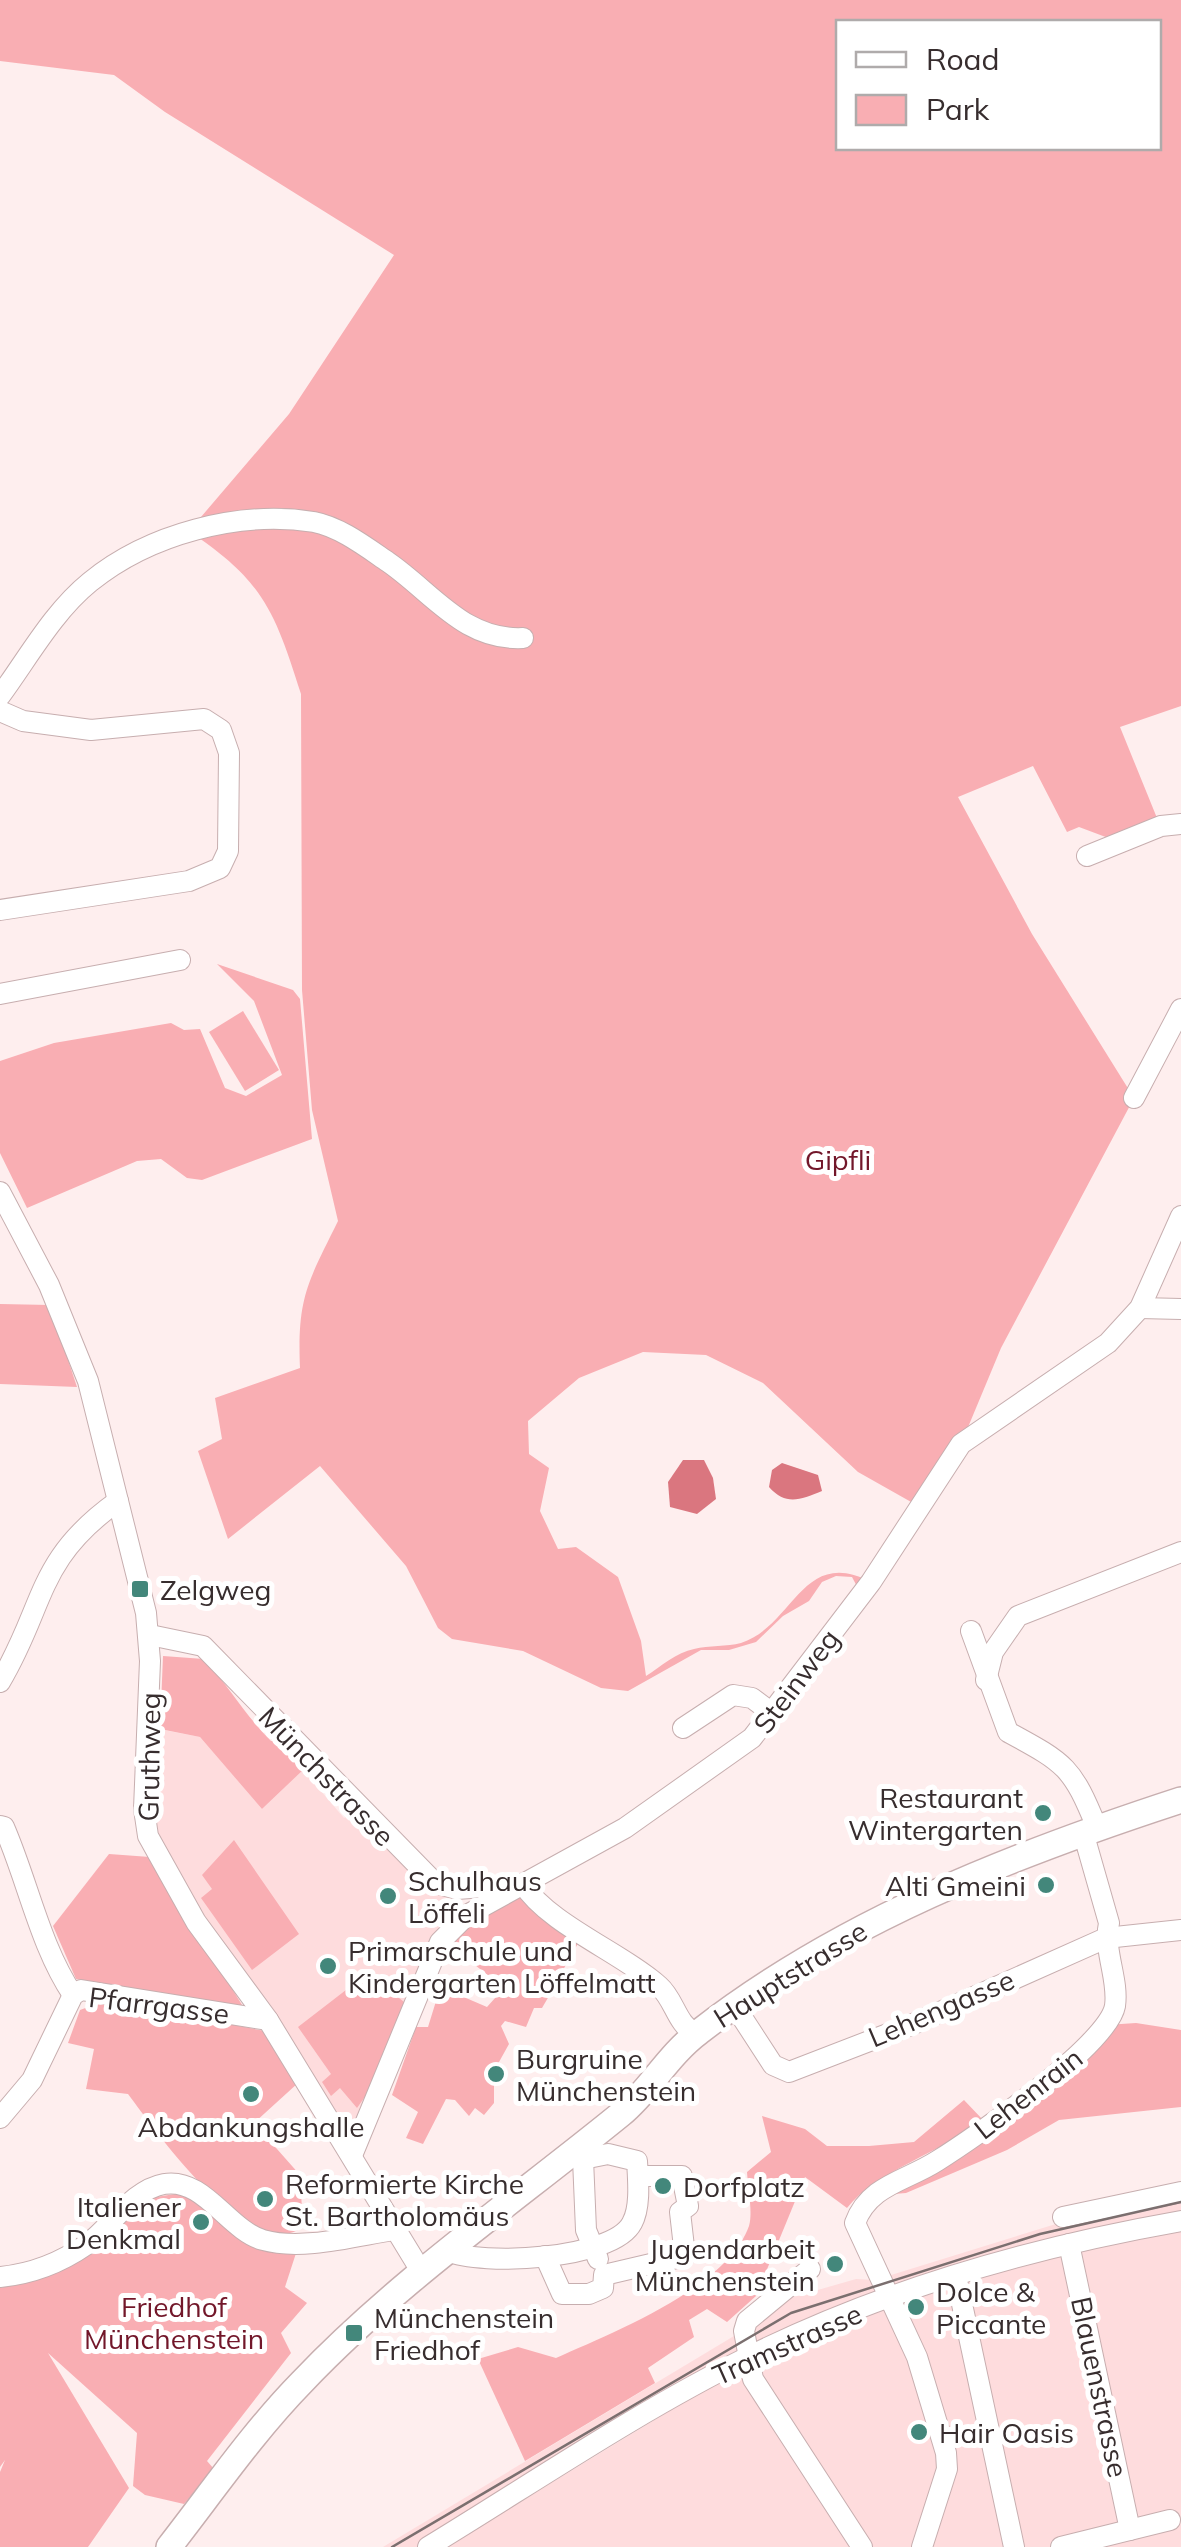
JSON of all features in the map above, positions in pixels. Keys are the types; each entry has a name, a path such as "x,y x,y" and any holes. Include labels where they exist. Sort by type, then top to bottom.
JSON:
{"main road":[{"name":"Hauptstrasse","path":"169,2547 303,2381 422,2271 580,2153 696,2034 862,1927 1090,1830 1181,1800"}],"street":[{"path":"0,696 64,608 91,581 189,530 274,521 315,522 338,530 389,562 478,633 523,638"},
{"path":"0,711 23,721 90,730 204,719 221,730 229,754 228,851 220,868 190,880 0,910"},
{"path":"1087,856 1161,826 1181,824"},
{"path":"0,994 180,960"},
{"path":"1134,1098 1181,1009"},
{"name":"Gruthweg","path":"0,1192 4,1216 34,1254 78,1354 150,1634 144,1809 148,1836 196,1922 268,2020 422,2271"},
{"name":"Steinweg","path":"353,2153 376,2107 412,2002 440,1942 468,1915 653,1810 741,1748 871,1582 961,1444 1108,1344 1140,1308 1181,1216"},
{"path":"1140,1308 1181,1309"},
{"path":"0,1682 39,1592 64,1547 118,1501"},
{"path":"986,1680 993,1652 1018,1616 1181,1552"},
{"name":"Lehenrain","path":"922,2547 948,2468 946,2453 917,2357 855,2223 862,2204 882,2189 935,2163 1036,2091 1090,2044 1114,2006 1106,1938 1108,1923 1078,1781 1059,1760 1008,1732 971,1632"},
{"name":"Münchstrasse","path":"150,1634 203,1646 435,1884 458,1889 524,1884"},
{"path":"683,1728 734,1695 752,1698 772,1713"},
{"path":"0,1826 4,1827 29,1888 50,1956 73,1996"},
{"path":"524,1884 602,1948 662,1988 685,2029 696,2034"},
{"name":"Lehengasse","path":"734,2006 773,2065 789,2072 911,2025 1106,1938 1181,1930"},
{"name":"Pfarrgasse","path":"0,2118 32,2080 73,1996 92,1990 268,2020"},
{"path":"448,2251 464,2258 546,2256 594,2248 628,2229 634,2221 637,2162 608,2154 580,2153 586,2230 594,2248 604,2275 603,2288 590,2294 562,2294 546,2256"},
{"path":"604,2275 685,2256 680,2212 688,2206 682,2176 638,2176"},
{"path":"0,2277 43,2268 87,2244 143,2192 166,2183 188,2186 262,2240 304,2242 394,2230"},
{"path":"1063,2217 1181,2192"},
{"name":"Tramstrasse","path":"428,2547 747,2357 888,2298 956,2276 1069,2244 1181,2220"},
{"name":"Blauenstrasse","path":"1069,2244 1130,2530"},
{"path":"810,2269 747,2320 747,2357 753,2379 862,2547"},
{"path":"956,2276 1014,2547"},
{"path":"1060,2547 1170,2520"}],"shaded area":[{"path":"683,1460 704,1460 713,1478 716,1499 697,1514 670,1507 668,1482"},
{"path":"782,1463 818,1475 822,1491 794,1500 775,1493 769,1487 772,1470"},
{"name":"Primarschule und Kindergarten Löffelmatt","path":"153,1728 200,1737 262,1809 303,1770 344,1818 352,1813 420,1883 442,1894 456,1895 467,1915 440,1942 353,2153 224,1961 154,1834"},
{"path":"1181,2197 1181,2214 897,2286 474,2512 417,2547 383,2547 734,2336 790,2298 856,2279 875,2280 1059,2223"},
{"path":"1181,2221 1181,2547 446,2547 725,2377 888,2298"}],"green space":[{"name":"Gipfli","path":"0,0 1181,0 1181,706 1120,727 1157,818 1111,839 1079,827 1067,832 1033,766 958,797 1032,934 1134,1098 1001,1348 961,1444 920,1507 858,1472 763,1383 706,1355 643,1352 579,1378 528,1421 529,1454 549,1468 540,1511 558,1549 576,1547 618,1577 641,1641 646,1676 688,1651 741,1643 759,1634 814,1581 829,1574 848,1574 871,1582 861,1594 852,1577 836,1576 822,1582 809,1601 783,1616 756,1642 729,1650 701,1650 628,1691 601,1688 523,1651 452,1639 438,1628 406,1566 320,1466 228,1539 198,1451 222,1439 215,1398 300,1368 303,1306 338,1221 312,1110 302,990 301,694 283,640 263,599 234,566 189,531 289,414 394,255 165,112 114,75 0,61"},
{"path":"217,964 293,990 300,999 312,1139 202,1180 187,1178 161,1159 137,1161 27,1208 0,1153 0,1061 54,1043 171,1023 184,1030 200,1029 225,1088 246,1096 282,1075 254,1001"},
{"path":"243,1011 279,1070 245,1091 209,1032"},
{"path":"0,1304 50,1305 77,1387 0,1384"},
{"path":"163,1656 204,1659 261,1731 271,1741 282,1741 303,1770 262,1809 200,1737 160,1729"},
{"path":"234,1840 299,1934 252,1970 201,1898 212,1889 202,1875"},
{"path":"109,1854 150,1857 244,2008 76,1979 53,1926"},
{"path":"518,1895 581,1938 558,1979 539,1980 549,1996 542,2008 534,2008 526,2027 505,2021 501,2026 509,2044 489,2080 494,2083 494,2103 484,2115 475,2108 469,2116 455,2100 446,2099 423,2144 406,2138 418,2112 392,2095 416,2027 428,2027 437,1998 445,1989 487,2007 504,1988 451,1946 462,1930"},
{"path":"368,1973 404,2002 381,2074 357,2108 340,2088 331,2096 322,2082 331,2074 298,2027"},
{"name":"Friedhof Münchenstein","path":"99,2003 155,2016 156,2010 265,2031 298,2083 254,2123 300,2175 303,2227 281,2234 257,2228 206,2189 128,2094 86,2089 94,2049 68,2043 80,2010"},
{"path":"1136,2023 1181,2030 1181,2107 1059,2120 1007,2150 906,2193 894,2194 1106,2025"},
{"path":"964,2100 984,2121 892,2172 847,2208 805,2177 756,2296 727,2322 707,2309 689,2320 694,2337 648,2368 655,2383 525,2461 478,2359 518,2347 556,2358 665,2306 717,2269 737,2248 749,2226 747,2172 771,2152 762,2116 805,2129 827,2146 869,2146 914,2142"},
{"name":"Friedhof Münchenstein","path":"188,2192 298,2247 285,2287 307,2303 281,2333 291,2353 207,2461 214,2469 184,2504 145,2495 133,2486 137,2433 48,2353 129,2488 88,2547 0,2547 0,2472 5,2460 0,2467 0,2288 58,2272 149,2198"}],"tram line":[{"path":"392,2547 791,2313 1040,2234 1181,2202"}],"place":[{"name":"Zelgweg","path":"140,1589"},
{"name":"Restaurant Wintergarten","path":"1043,1813"},
{"name":"Alti Gmeini","path":"1046,1885"},
{"name":"Schulhaus Löffeli","path":"388,1896"},
{"name":"Primarschule und Kindergarten Löffelmatt","path":"328,1966"},
{"name":"Burgruine Münchenstein","path":"496,2074"},
{"name":"Abdankungshalle","path":"251,2094"},
{"name":"Dorfplatz","path":"663,2186"},
{"name":"Reformierte Kirche St. Bartholomäus","path":"265,2199"},
{"name":"Italiener Denkmal","path":"201,2222"},
{"name":"Jugendarbeit Münchenstein","path":"835,2264"},
{"name":"Dolce & Piccante","path":"916,2307"},
{"name":"Münchenstein Friedhof","path":"354,2333"},
{"name":"Hair Oasis","path":"919,2432"}]}
